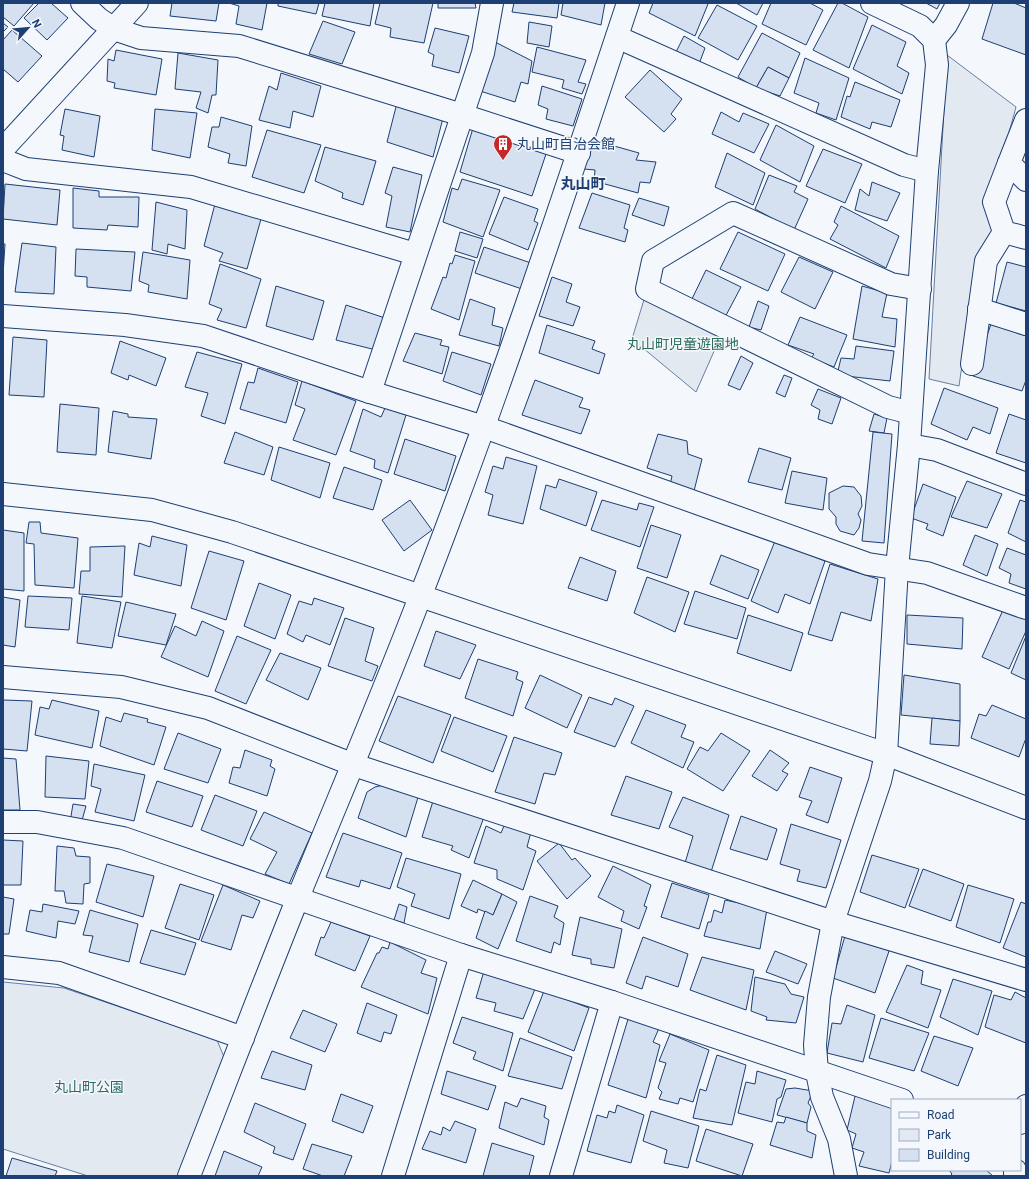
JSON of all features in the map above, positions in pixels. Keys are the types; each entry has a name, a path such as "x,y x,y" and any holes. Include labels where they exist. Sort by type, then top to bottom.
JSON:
{"street":[{"path":"82,3 99,19 114,28 141,38 240,46 579,153"},
{"path":"3,149 137,3"},
{"path":"370,392 414,254 483,53 492,3"},
{"path":"189,1176 297,899 354,764 421,595 484,427 579,153 628,3"},
{"path":"846,1176 839,1139 822,1098 817,1072 815,1045 819,997 833,922 880,781 886,754 897,568 909,445 927,171 937,65 934,40 920,26 872,3"},
{"path":"934,40 946,25 958,3"},
{"path":"617,37 904,165 927,171"},
{"path":"1004,232 994,202 1026,120"},
{"path":"3,160 26,169 191,187 414,254"},
{"path":"1009,163 1026,180"},
{"path":"911,413 888,407 647,289 653,261 733,213 891,284 920,289"},
{"path":"1004,232 1026,238"},
{"path":"972,364 986,261 1004,232"},
{"path":"979,309 1026,324"},
{"path":"3,316 125,324 203,336 370,392 484,427 868,564 927,574 1026,608"},
{"path":"909,445 937,450 1026,484"},
{"path":"3,494 152,510 232,532 886,754 1026,808"},
{"path":"3,677 121,687 208,708 354,764 833,922 1026,980"},
{"path":"3,822 37,822 124,838 461,955 612,1002 899,1099"},
{"path":"393,1176 461,955"},
{"path":"3,967 59,973 243,1038"},
{"path":"561,1176 612,1002"},
{"path":"1021,1120 1026,1106"}],"green space":[{"path":"947,55 1016,107 990,201 998,225 978,253 959,386 929,379"},
{"name":"丸山町児童遊園地","path":"646,293 723,331 696,392 632,339"},
{"name":"丸山町公園","path":"3,982 64,988 217,1040 224,1057 178,1176 88,1176 3,1149"}],"building":[{"path":"3,3 34,3 14,26 3,17"},
{"path":"39,3 51,3 68,18 47,40 24,18"},
{"path":"172,3 219,3 216,21 170,16"},
{"path":"229,3 267,3 262,30 236,24 239,6"},
{"path":"278,3 319,3 316,14 278,6"},
{"path":"325,3 374,3 370,26 322,16"},
{"path":"380,3 433,3 424,43 390,37 391,28 375,24"},
{"path":"438,3 475,3 476,8 438,8"},
{"path":"514,3 559,3 557,18 512,12"},
{"path":"563,3 605,3 601,25 561,15"},
{"path":"653,3 708,4 695,36 649,13"},
{"path":"736,3 763,3 757,15"},
{"path":"771,3 810,3 823,10 806,45 762,24"},
{"path":"838,3 842,3 868,17 849,68 813,50"},
{"path":"926,3 940,3 937,9"},
{"path":"993,3 1014,3 1026,8 1026,55 982,39"},
{"path":"717,5 757,26 738,60 698,38"},
{"path":"323,21 355,32 342,64 309,54"},
{"path":"529,22 552,26 549,47 527,43"},
{"path":"3,23 8,27 3,32"},
{"path":"872,25 906,42 897,66 909,73 902,94 853,69"},
{"path":"435,28 469,36 459,73 432,66 434,55 428,52"},
{"path":"12,30 42,56 18,82 3,69 3,40"},
{"path":"762,33 800,53 789,78 768,67 756,88 738,77"},
{"path":"684,36 705,48 699,64 676,52"},
{"path":"495,42 532,61 528,84 521,82 515,102 480,91"},
{"path":"537,47 586,60 578,82 586,84 582,94 562,88 564,80 532,72"},
{"path":"116,50 162,59 156,95 114,88 115,83 107,81 108,59 114,61"},
{"path":"178,53 218,60 216,95 212,95 208,113 196,108 201,92 175,89"},
{"path":"805,58 849,78 836,120 816,113 819,103 794,93"},
{"path":"768,67 789,78 780,96 756,88"},
{"path":"650,70 682,99 671,114 676,119 664,132 625,97"},
{"path":"281,73 321,86 313,117 293,111 290,128 259,120 269,86 277,90"},
{"path":"855,82 900,100 891,127 872,122 870,129 841,117 847,96 850,97"},
{"path":"542,86 582,99 573,126 546,119 548,109 538,105"},
{"path":"397,103 443,118 433,157 387,142"},
{"path":"65,109 100,116 94,157 62,150 64,136 60,135"},
{"path":"155,109 197,113 190,158 152,150"},
{"path":"721,112 739,122 743,113 769,124 754,153 712,134"},
{"path":"221,117 252,126 246,166 228,163 230,154 208,147 212,127 219,127"},
{"path":"776,125 814,146 800,182 760,160"},
{"name":"丸山町自治会館","path":"473,128 547,151 532,196 460,172"},
{"path":"267,130 321,145 304,193 252,177"},
{"path":"593,140 639,153 636,160 656,162 650,183 640,182 638,193 594,181 595,170 584,169"},
{"path":"325,147 376,161 363,205 342,198 343,193 315,181"},
{"path":"823,149 862,164 845,203 806,186"},
{"path":"727,153 765,173 753,205 715,187"},
{"path":"393,167 422,175 410,232 386,227 392,196 385,193"},
{"path":"769,175 797,186 794,192 808,199 794,230 755,209"},
{"path":"462,179 500,190 483,237 443,222 452,188 458,190"},
{"path":"872,182 900,193 887,221 855,210 860,189 869,196"},
{"path":"5,184 60,190 57,225 3,219"},
{"path":"73,188 99,191 99,197 139,197 138,227 108,225 107,230 73,228"},
{"path":"592,193 630,205 624,228 628,230 625,242 579,228"},
{"path":"504,197 538,209 534,221 538,223 528,250 489,234"},
{"path":"639,198 669,207 664,226 632,215"},
{"path":"156,202 187,210 185,249 168,244 167,254 152,250"},
{"path":"215,204 261,219 247,269 219,261 223,253 204,246"},
{"path":"841,206 899,236 886,268 830,239 838,225 834,222"},
{"path":"460,232 483,239 477,258 455,251"},
{"path":"738,232 785,254 768,291 720,269"},
{"path":"22,243 56,247 54,294 15,292"},
{"path":"3,244 5,244 3,275"},
{"path":"484,247 531,263 522,289 475,273"},
{"path":"76,249 135,252 131,291 87,287 87,277 75,276"},
{"path":"143,252 190,260 187,299 148,292 149,285 139,281"},
{"path":"455,255 475,261 459,320 431,309 443,277 446,278 450,263 452,264"},
{"path":"799,257 833,272 815,309 781,292"},
{"path":"1007,262 1026,267 1026,311 996,303"},
{"path":"220,264 261,279 246,328 217,320 222,309 209,304"},
{"path":"706,270 741,287 723,321 690,303"},
{"path":"552,277 572,284 566,302 580,307 573,326 539,316"},
{"path":"276,286 324,301 313,340 266,326"},
{"path":"862,286 887,293 882,317 897,319 895,347 853,339"},
{"path":"470,299 495,308 492,325 503,328 499,346 459,335"},
{"path":"758,301 769,306 761,330 749,327"},
{"path":"346,305 385,318 376,350 336,340"},
{"path":"800,317 847,335 834,367 811,358 814,354 788,345"},
{"path":"991,324 1026,336 1026,380 1022,391 973,376"},
{"path":"547,325 595,341 592,349 605,354 599,374 539,353"},
{"path":"415,333 442,340 440,345 449,347 442,374 403,361"},
{"path":"13,337 47,340 44,397 9,395"},
{"path":"120,341 166,358 156,386 129,375 128,380 111,373"},
{"path":"856,346 894,351 890,381 837,375 841,358 854,359"},
{"path":"197,352 242,364 225,424 201,416 208,393 185,387"},
{"path":"452,352 491,364 481,395 443,381"},
{"path":"741,356 753,363 740,390 728,385"},
{"path":"258,368 298,382 286,423 240,409 248,382 254,383"},
{"path":"784,375 792,378 785,397 776,393"},
{"path":"535,380 583,398 579,407 590,410 581,434 522,415"},
{"path":"302,381 356,401 336,455 293,440 305,409 295,405"},
{"path":"944,388 998,408 990,434 973,427 967,440 931,424"},
{"path":"818,389 841,398 832,424 818,419 820,410 811,405"},
{"path":"60,404 99,408 96,455 57,452"},
{"path":"385,408 406,415 388,473 374,468 375,460 350,451 363,409 381,417"},
{"path":"113,411 128,414 128,417 157,419 151,459 108,452"},
{"path":"874,414 887,418 884,433 869,431"},
{"path":"1009,414 1026,420 1026,463 996,453"},
{"path":"235,432 273,447 264,475 224,463"},
{"path":"873,432 892,434 884,543 862,541"},
{"path":"658,434 687,441 688,454 702,459 693,495 670,485 672,476 647,468"},
{"path":"405,439 456,456 445,491 394,474"},
{"path":"279,447 330,463 320,498 271,480"},
{"path":"759,448 791,458 782,490 748,482"},
{"path":"506,457 537,466 523,524 488,515 493,495 485,492 493,466 503,469"},
{"path":"344,467 382,480 373,510 333,498"},
{"path":"792,471 827,478 823,510 785,503"},
{"path":"559,479 597,492 586,526 540,509 546,485 556,488"},
{"path":"967,481 1002,494 987,528 951,517"},
{"path":"923,484 956,497 943,536 926,529 928,524 911,518"},
{"path":"843,486 854,487 861,496 862,506 858,514 861,520 859,528 854,535 840,531 836,524 836,517 829,509 829,493"},
{"path":"410,500 432,530 404,551 382,520"},
{"path":"602,500 637,510 639,503 654,507 640,547 591,530"},
{"path":"1020,500 1026,502 1026,542 1008,533"},
{"path":"29,522 40,522 41,533 78,538 74,588 35,585 34,544 26,543"},
{"path":"651,525 681,535 667,578 637,568"},
{"path":"3,530 24,533 24,591 3,589"},
{"path":"975,535 998,544 987,576 963,565"},
{"path":"152,536 187,545 181,586 134,575 139,543 150,547"},
{"path":"775,541 825,561 810,604 785,594 778,613 751,601"},
{"path":"125,546 122,597 79,594 81,571 90,571 90,547"},
{"path":"1007,548 1026,555 1026,589 1009,583 1011,574 999,568"},
{"path":"209,551 244,561 226,620 191,608"},
{"path":"721,555 759,570 748,599 710,584"},
{"path":"580,557 616,571 607,601 568,588"},
{"path":"830,564 878,579 871,621 841,612 832,641 808,634"},
{"path":"647,577 689,592 675,632 634,613"},
{"path":"259,583 291,595 275,639 244,626"},
{"path":"695,591 746,608 737,639 684,624"},
{"path":"28,596 72,598 69,630 25,627"},
{"path":"82,596 121,602 112,648 77,643"},
{"path":"3,597 20,600 15,647 3,645"},
{"path":"314,598 344,608 330,645 306,635 303,642 287,634 299,601 312,605"},
{"path":"126,602 176,614 166,645 118,636"},
{"path":"1003,610 1026,618 1026,631 1009,669 982,657"},
{"path":"748,615 803,633 791,671 737,653"},
{"path":"907,615 963,618 962,649 907,644"},
{"path":"345,618 374,628 365,661 378,666 372,681 328,666"},
{"path":"202,621 224,631 208,677 161,657 175,626 196,636"},
{"path":"436,631 476,645 460,679 424,666"},
{"path":"237,636 271,650 246,704 215,691"},
{"path":"1026,636 1026,680 1011,673"},
{"path":"280,653 321,668 308,700 266,680"},
{"path":"478,659 518,672 516,679 523,682 513,716 465,698"},
{"path":"540,675 582,695 567,728 525,708"},
{"path":"904,675 960,684 960,721 901,715"},
{"path":"398,696 451,715 433,763 379,741"},
{"path":"589,697 612,705 615,698 634,706 615,747 574,732"},
{"path":"3,700 32,701 27,751 3,749"},
{"path":"52,700 99,711 92,748 35,735 40,707 49,709"},
{"path":"992,705 1026,719 1026,738 1019,757 971,738 979,714 986,716"},
{"path":"646,710 686,725 681,737 694,742 683,768 631,743"},
{"path":"124,713 148,719 147,722 166,727 154,765 100,746 106,717 121,722"},
{"path":"454,717 507,736 493,772 441,751"},
{"path":"932,718 960,721 959,746 930,744"},
{"path":"178,733 221,749 208,783 164,769"},
{"path":"721,733 750,751 723,791 687,769 700,747 708,751"},
{"path":"514,737 562,753 555,775 544,773 535,804 495,792"},
{"path":"245,750 272,760 270,766 275,769 267,796 229,783 233,767 240,768"},
{"path":"770,750 789,763 782,771 788,774 777,791 752,776"},
{"path":"46,756 89,761 85,799 45,797"},
{"path":"3,758 16,759 20,810 3,810"},
{"path":"94,764 145,775 134,821 95,812 101,789 91,786"},
{"path":"810,767 842,778 828,823 806,815 812,801 799,797"},
{"path":"626,776 672,792 659,829 611,815"},
{"path":"157,781 203,796 192,827 146,812"},
{"path":"388,784 419,794 406,837 358,818 367,792 375,787"},
{"path":"215,795 257,811 243,846 201,830"},
{"path":"683,797 729,815 711,872 685,863 693,836 669,827"},
{"path":"433,801 484,817 469,858 451,850 453,846 422,837"},
{"path":"73,804 86,806 81,824 70,822"},
{"path":"264,812 312,833 289,884 265,874 277,852 250,839"},
{"path":"741,816 777,829 767,860 730,849"},
{"path":"506,821 531,832 527,847 536,851 523,890 497,879 497,870 474,863 486,826 501,833"},
{"path":"791,824 841,840 826,888 797,881 800,870 780,864"},
{"path":"343,833 402,853 390,889 361,880 359,887 326,877"},
{"path":"3,840 23,841 21,885 3,885"},
{"path":"559,843 572,860 575,858 591,876 567,899 537,861"},
{"path":"57,846 74,848 76,856 90,857 90,883 84,884 83,904 66,903 64,891 55,891"},
{"path":"872,855 919,869 905,908 860,892"},
{"path":"406,858 461,874 449,919 411,906 415,894 397,887"},
{"path":"107,864 154,876 143,917 96,902"},
{"path":"613,866 651,885 644,906 647,907 639,929 621,921 624,911 598,897"},
{"path":"923,869 964,884 951,921 909,906"},
{"path":"473,880 502,894 493,915 478,909 477,913 461,906"},
{"path":"672,883 709,895 699,929 661,917"},
{"path":"180,884 214,895 199,940 165,928"},
{"path":"223,885 260,901 253,918 242,915 231,950 201,941"},
{"path":"968,885 1014,899 1000,943 956,927"},
{"path":"502,894 517,902 498,949 476,938 485,911 493,915"},
{"path":"530,896 558,906 554,917 564,923 560,945 554,942 551,953 516,941"},
{"path":"3,897 14,899 9,934 3,934"},
{"path":"725,900 767,909 760,949 704,936 708,922 711,922 714,910 722,913"},
{"path":"1021,902 1026,904 1026,957 1003,948"},
{"path":"43,904 79,911 75,924 58,921 56,938 26,931 30,910 42,912"},
{"path":"399,904 407,907 404,923 394,920"},
{"path":"90,910 138,924 129,962 89,952 93,936 83,935"},
{"path":"580,917 622,929 614,968 591,964 591,959 572,955"},
{"path":"331,922 370,936 355,971 315,955 321,937 324,938"},
{"path":"151,930 196,943 185,975 140,963"},
{"path":"845,936 890,948 875,993 833,978"},
{"path":"643,937 688,954 678,987 646,976 642,989 626,983"},
{"path":"390,942 426,960 421,973 437,978 428,1014 361,987 377,953 379,953 382,947 388,949"},
{"path":"775,951 807,964 798,984 766,972"},
{"path":"702,957 754,970 746,1010 690,990"},
{"path":"907,965 923,971 921,984 941,990 928,1028 886,1012"},
{"path":"484,971 535,989 523,1019 494,1011 496,1003 476,998"},
{"path":"755,977 785,984 791,994 804,997 796,1023 766,1020 767,1017 751,1011"},
{"path":"953,979 992,991 978,1035 940,1017"},
{"path":"544,991 589,1008 574,1051 528,1032"},
{"path":"1015,992 1026,998 1026,1043 985,1027 994,995 1011,1000"},
{"path":"367,1003 397,1015 391,1034 384,1032 381,1042 357,1033"},
{"path":"847,1005 875,1015 863,1062 827,1053 832,1023 841,1024"},
{"path":"303,1010 337,1024 325,1052 290,1038"},
{"path":"629,1016 660,1026 653,1042 660,1045 646,1098 608,1085"},
{"path":"462,1017 513,1033 503,1071 473,1059 476,1052 453,1043"},
{"path":"881,1018 929,1033 914,1071 869,1058"},
{"path":"670,1034 709,1050 693,1102 680,1098 678,1104 659,1099 662,1092 658,1088 666,1063 659,1061"},
{"path":"934,1036 973,1048 958,1086 921,1071"},
{"path":"520,1038 572,1057 562,1089 508,1076"},
{"path":"272,1051 312,1065 305,1090 261,1078"},
{"path":"717,1055 746,1065 732,1125 693,1118 700,1089 706,1091"},
{"path":"447,1071 496,1086 488,1110 441,1094"},
{"path":"757,1071 786,1080 781,1097 777,1099 772,1122 738,1113 746,1082 755,1084"},
{"path":"795,1088 813,1091 808,1103 811,1107 807,1123 777,1115 786,1089"},
{"path":"856,1092 891,1104 891,1165 889,1173 859,1166 864,1152 852,1148 856,1134 847,1130"},
{"path":"341,1094 373,1106 363,1133 332,1121"},
{"path":"521,1098 546,1106 544,1117 549,1120 544,1145 499,1128 505,1102 517,1107"},
{"path":"255,1103 306,1124 293,1160 273,1153 275,1147 244,1132"},
{"path":"617,1105 644,1115 631,1163 587,1151 597,1115 607,1118 609,1111 615,1113"},
{"path":"651,1111 699,1126 688,1168 664,1163 667,1150 643,1141"},
{"path":"786,1117 807,1123 807,1131 816,1135 812,1158 770,1145 777,1122 784,1123"},
{"path":"455,1121 476,1129 466,1163 422,1149 430,1131 441,1135 443,1127 450,1131"},
{"path":"706,1129 753,1144 742,1176 696,1161"},
{"path":"492,1143 534,1156 529,1176 483,1176"},
{"path":"312,1144 352,1156 344,1176 323,1176 303,1169"},
{"path":"224,1151 262,1167 258,1176 215,1176"},
{"path":"12,1158 57,1171 55,1176 6,1176"},
{"path":"950,1171 987,1171 993,1176 950,1176 952,1174"}],"place":[{"name":"丸山町自治会館","path":"503,161"}],"district":[{"name":"丸山町","path":"583,184"}]}
